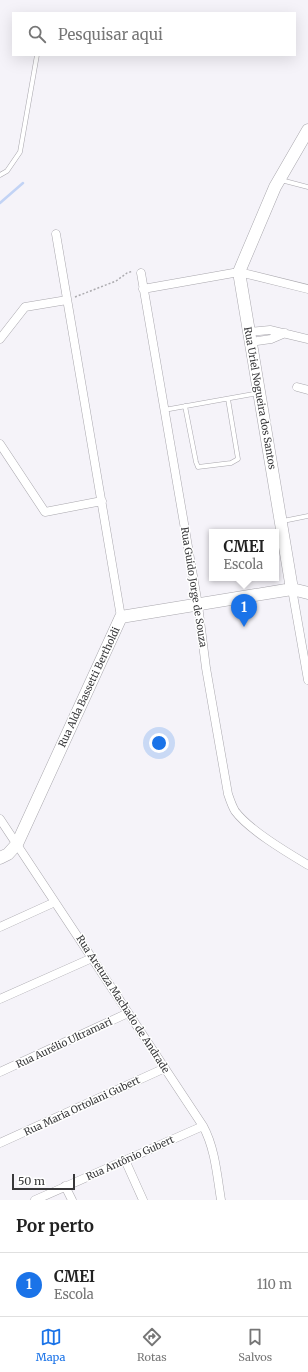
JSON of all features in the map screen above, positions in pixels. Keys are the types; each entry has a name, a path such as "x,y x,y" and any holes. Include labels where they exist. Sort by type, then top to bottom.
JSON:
{"street":[{"path":"239,272 270,197 279,179 307,135"},
{"path":"56,234 121,617"},
{"path":"143,288 239,272 308,289"},
{"name":"Rua Uriel Nogueira dos Santos","path":"239,272 292,589 307,666 308,680"},
{"name":"Rua Guido Jorge de Souza","path":"141,273 198,605 206,668 226,787 231,804 239,815 253,828 279,847 308,864"},
{"path":"0,339 25,307 67,300"},
{"path":"250,337 267,329 308,339"},
{"path":"297,387 308,390"},
{"path":"0,444 45,512 102,501"},
{"name":"Rua Alda Bassetti Bertholdi","path":"0,858 8,854 16,844 121,617 292,589 308,593"},
{"name":"Rua Aretuza Machado de Andrade","path":"0,819 203,1126 212,1146 221,1200"},
{"path":"0,927 55,902"},
{"path":"0,999 92,958"},
{"name":"Rua Aurélio Ultramari","path":"0,1072 128,1013"},
{"name":"Rua Maria Ortolani Gubert","path":"0,1143 165,1068"},
{"name":"Rua Antônio Gubert","path":"35,1200 203,1126"},
{"path":"125,1160 143,1200"},
{"path":"66,1186 72,1200"}],"lane":[{"path":"0,175 7,171 20,152 37,56"},
{"path":"279,179 308,186"},
{"path":"164,410 259,393"},
{"path":"185,406 198,467 231,463 238,459 228,399"},
{"path":"281,521 308,516"}],"path":[{"path":"67,300 116,281 127,273 136,271 141,273"}],"waterway":[{"path":"0,203 23,183"}],"place":[{"name":"CMEI","path":"244,627"}]}
